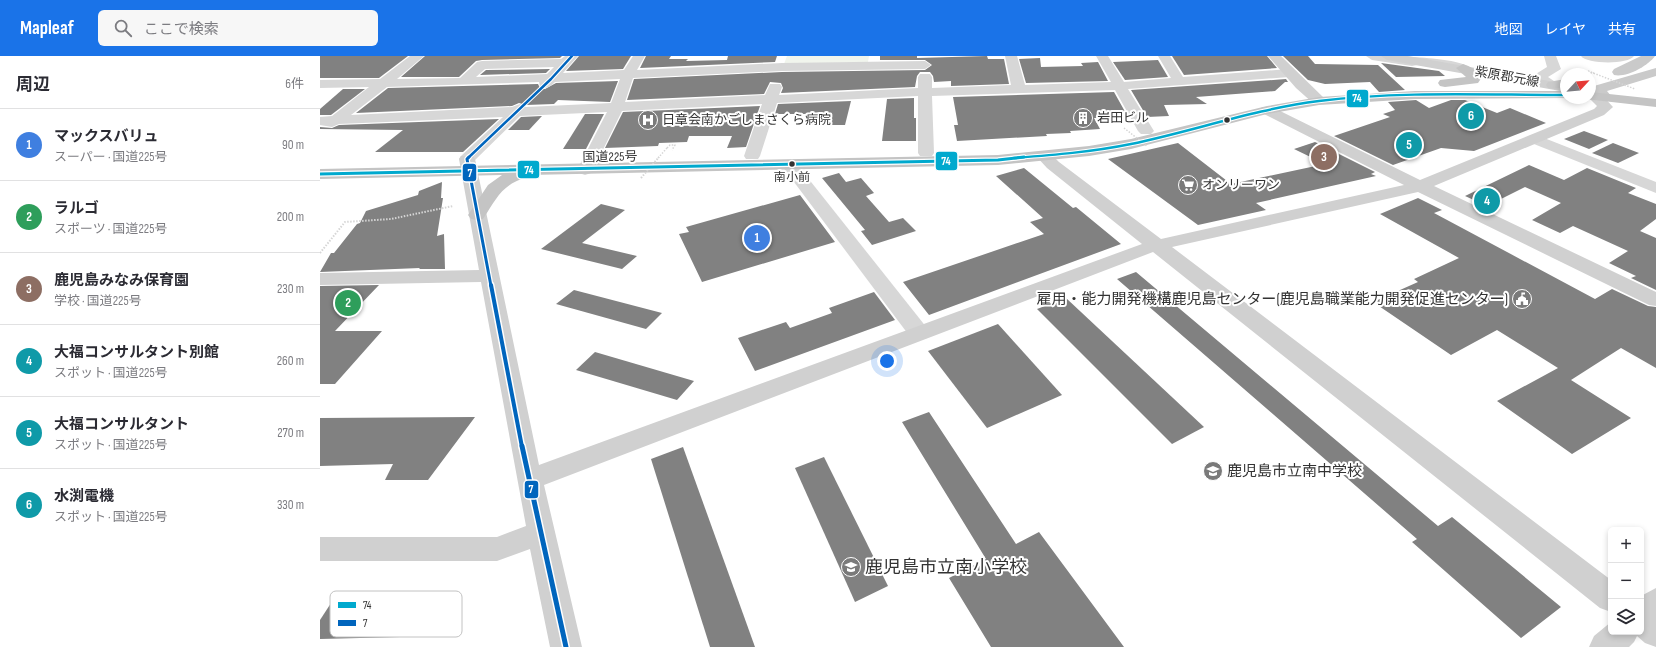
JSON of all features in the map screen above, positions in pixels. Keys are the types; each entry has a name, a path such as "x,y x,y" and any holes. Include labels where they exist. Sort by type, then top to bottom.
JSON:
{"highway":[{"path":"1422,86 1473,80 1475,77 1463,68"},
{"name":"国道225号","path":"320,174 467,166 588,163 752,156 984,152 1146,138 1240,106 1314,97 1422,86 1560,83"},
{"path":"1596,88 1656,95"},
{"path":"1596,89 1656,103"},
{"name":"国道225号","path":"320,163 467,166 538,171 588,163 790,166 991,161 1089,151 1131,144 1314,97 1560,95"},
{"path":"477,215 489,194 498,184 513,176 538,171"}],"main road":[{"path":"1596,86 1609,75 1625,70 1649,56"},
{"path":"1596,87 1656,72"}],"street":[{"path":"320,132 418,56"},
{"path":"588,163 617,106 628,74 640,56"},
{"path":"1011,56 1019,89"},
{"path":"1102,56 1146,138"},
{"path":"1164,56 1179,81"},
{"path":"1274,56 1314,97"},
{"path":"1372,56 1450,68 1463,68"},
{"name":"紫原郡元線","path":"1387,56 1450,61 1463,68 1560,82"},
{"path":"1406,56 1445,62 1463,68"},
{"path":"1550,56 1554,69 1538,76 1560,82"},
{"path":"1587,56 1619,59 1628,56"},
{"path":"463,82 482,65 569,60"},
{"path":"566,647 529,480 467,166 516,111 551,79 569,60"},
{"path":"320,84 551,79 784,62 925,60 926,153"},
{"path":"752,156 784,62"},
{"path":"320,121 926,92 1119,86 1289,73"},
{"path":"529,480 1136,251 1420,186 1534,139 1606,107 1596,92"},
{"path":"1267,110 1656,300"},
{"path":"1534,139 1656,188"},
{"path":"1044,156 1053,165 1608,596"},
{"path":"790,166 919,333"},
{"path":"320,279 489,276"},
{"path":"320,549 497,549 540,533"},
{"path":"1644,612 1656,602"},
{"path":"1644,623 1656,633"},
{"path":"1605,647 1619,635"}],"path":[{"path":"1596,88 1635,89"},
{"path":"1124,128 1146,138"},
{"path":"641,178 670,145 675,145 672,150"},
{"path":"320,252 345,222 391,219 453,206"}],"shaded area":[{"path":"787,56 869,56 868,62 784,64"}],"building":[{"path":"320,56 408,56 379,78 320,78"},
{"path":"425,56 562,56 560,58 476,61 459,77 401,77"},
{"path":"579,56 631,56 623,69 566,71"},
{"path":"646,56 671,56 669,59 688,59 686,61 727,60 728,56 777,56 775,62 640,68"},
{"path":"880,56 917,56 917,58 987,56 988,59 1004,59 1009,84 951,86 951,81 934,82 933,76 930,72 920,72 917,76 915,87 781,93 783,88 781,83 770,82 764,94 627,100 634,79 782,72 925,70 932,65 925,60 880,60"},
{"path":"1172,56 1267,56 1277,68 1184,75"},
{"path":"1283,56 1308,56 1315,64 1378,65 1405,90 1379,92 1370,82 1325,84 1308,80"},
{"path":"1040,58 1041,67 1083,66 1081,63 1098,62 1108,81 1026,83 1019,59"},
{"path":"1158,60 1168,77 1125,80 1113,62"},
{"path":"1381,63 1439,71 1445,76 1396,77"},
{"path":"550,69 546,73 480,75 486,70"},
{"path":"1286,79 1288,82 1285,82 1275,91 1196,97 1207,104 1164,105 1169,116 1147,117 1131,90"},
{"path":"618,81 610,102 558,100 554,104 526,105 519,103 512,106 356,113 388,88 538,84 540,88 545,89 556,83"},
{"path":"343,89 365,89 331,115 320,115 320,109"},
{"path":"1114,92 1128,117 1094,118 1100,129 1070,131 1071,133 1046,134 1047,136 957,141 954,125 958,125 953,97"},
{"path":"914,98 916,141 882,141 887,99"},
{"path":"1416,100 1429,108 1451,100 1465,100 1497,113 1510,108 1546,123 1474,151 1441,148 1393,165 1334,136 1390,117 1383,114 1395,110 1388,102"},
{"path":"851,101 845,125 807,125 811,114 775,114 778,104"},
{"path":"760,106 746,147 727,148 732,136 689,136 687,142 659,143 658,146 605,148 623,112"},
{"path":"585,114 604,114 586,149 563,149"},
{"path":"542,116 529,130 508,130 521,117"},
{"path":"499,119 463,152 375,152 403,130 320,129 320,127 332,128 339,125"},
{"path":"1584,131 1608,140 1589,149 1564,139"},
{"name":"オンリーワン","path":"1315,142 1375,172 1371,174 1376,176 1256,203 1266,210 1198,225 1108,159 1178,143 1231,184 1325,164 1294,149"},
{"path":"1613,143 1639,153 1618,163 1592,153"},
{"path":"1529,165 1564,180 1587,168 1636,188 1628,193 1656,204 1656,219 1640,231 1656,238 1656,290 1631,278 1636,276 1609,263 1628,251 1573,226 1560,233 1532,220 1561,203 1525,187 1487,206 1465,196"},
{"path":"1024,168 1073,208 1076,207 1121,244 929,315 903,282 1044,234 1030,222 1043,218 996,176"},
{"path":"839,173 846,182 861,178 874,193 866,196 889,222 903,218 916,231 872,245 861,231 865,230 822,178"},
{"path":"442,182 441,198 443,198 437,236 444,234 445,269 419,269 420,268 320,272 331,253 334,253 357,224 360,223 366,211 418,195 419,191"},
{"path":"800,195 835,242 702,282 679,234 689,232 686,227"},
{"path":"1418,198 1442,210 1434,213 1595,299 1612,289 1648,306 1656,307 1656,368 1621,348 1571,380 1631,418 1572,454 1497,401 1558,368 1497,330 1451,355 1373,302 1418,282 1414,279 1459,258 1380,214"},
{"path":"601,204 625,210 582,243 637,256 622,269 541,249"},
{"path":"1136,272 1438,526 1452,517 1561,607 1521,638 1412,542 1417,539 1117,279"},
{"path":"379,285 335,331 382,331 335,384 320,384 320,286"},
{"path":"574,290 662,313 646,329 556,304"},
{"path":"874,292 895,320 755,371 738,338 786,322 790,328 832,313 829,308"},
{"path":"1066,298 1204,427 1172,444 1037,309"},
{"path":"998,324 1062,395 987,428 928,351"},
{"path":"595,352 694,381 677,400 576,370"},
{"path":"929,412 1016,544 1039,532 1124,647 991,647 949,578 986,559 902,422"},
{"path":"475,417 428,480 385,480 393,464 320,466 320,418"},
{"path":"683,447 755,647 710,647 651,459"},
{"path":"824,457 888,586 855,602 795,468"},
{"path":"330,605 330,637 400,637 320,639 320,620"}],"transit line":[{"name":"7","path":"566,647 524,456 467,159 551,79 572,56"},
{"name":"74","path":"320,174 998,160 1089,151 1131,144 1267,110 1319,101 1415,95 1560,95"}],"place":[{"name":"水渕電機","path":"1471,116"},
{"name":"岩田ビル","path":"1083,118"},
{"name":"日章会南かごしまさくら病院","path":"648,120"},
{"name":"大福コンサルタント","path":"1409,145"},
{"name":"鹿児島みなみ保育園","path":"1324,157"},
{"name":"南小前","path":"792,164"},
{"name":"オンリーワン","path":"1188,185"},
{"name":"大福コンサルタント別館","path":"1487,201"},
{"name":"マックスバリュ","path":"757,238"},
{"name":"雇用・能力開発機構鹿児島センター(鹿児島職業能力開発促進センター)","path":"1522,299"},
{"name":"ラルゴ","path":"348,303"},
{"name":"鹿児島市立南中学校","path":"1213,471"},
{"name":"鹿児島市立南小学校","path":"851,567"}]}
